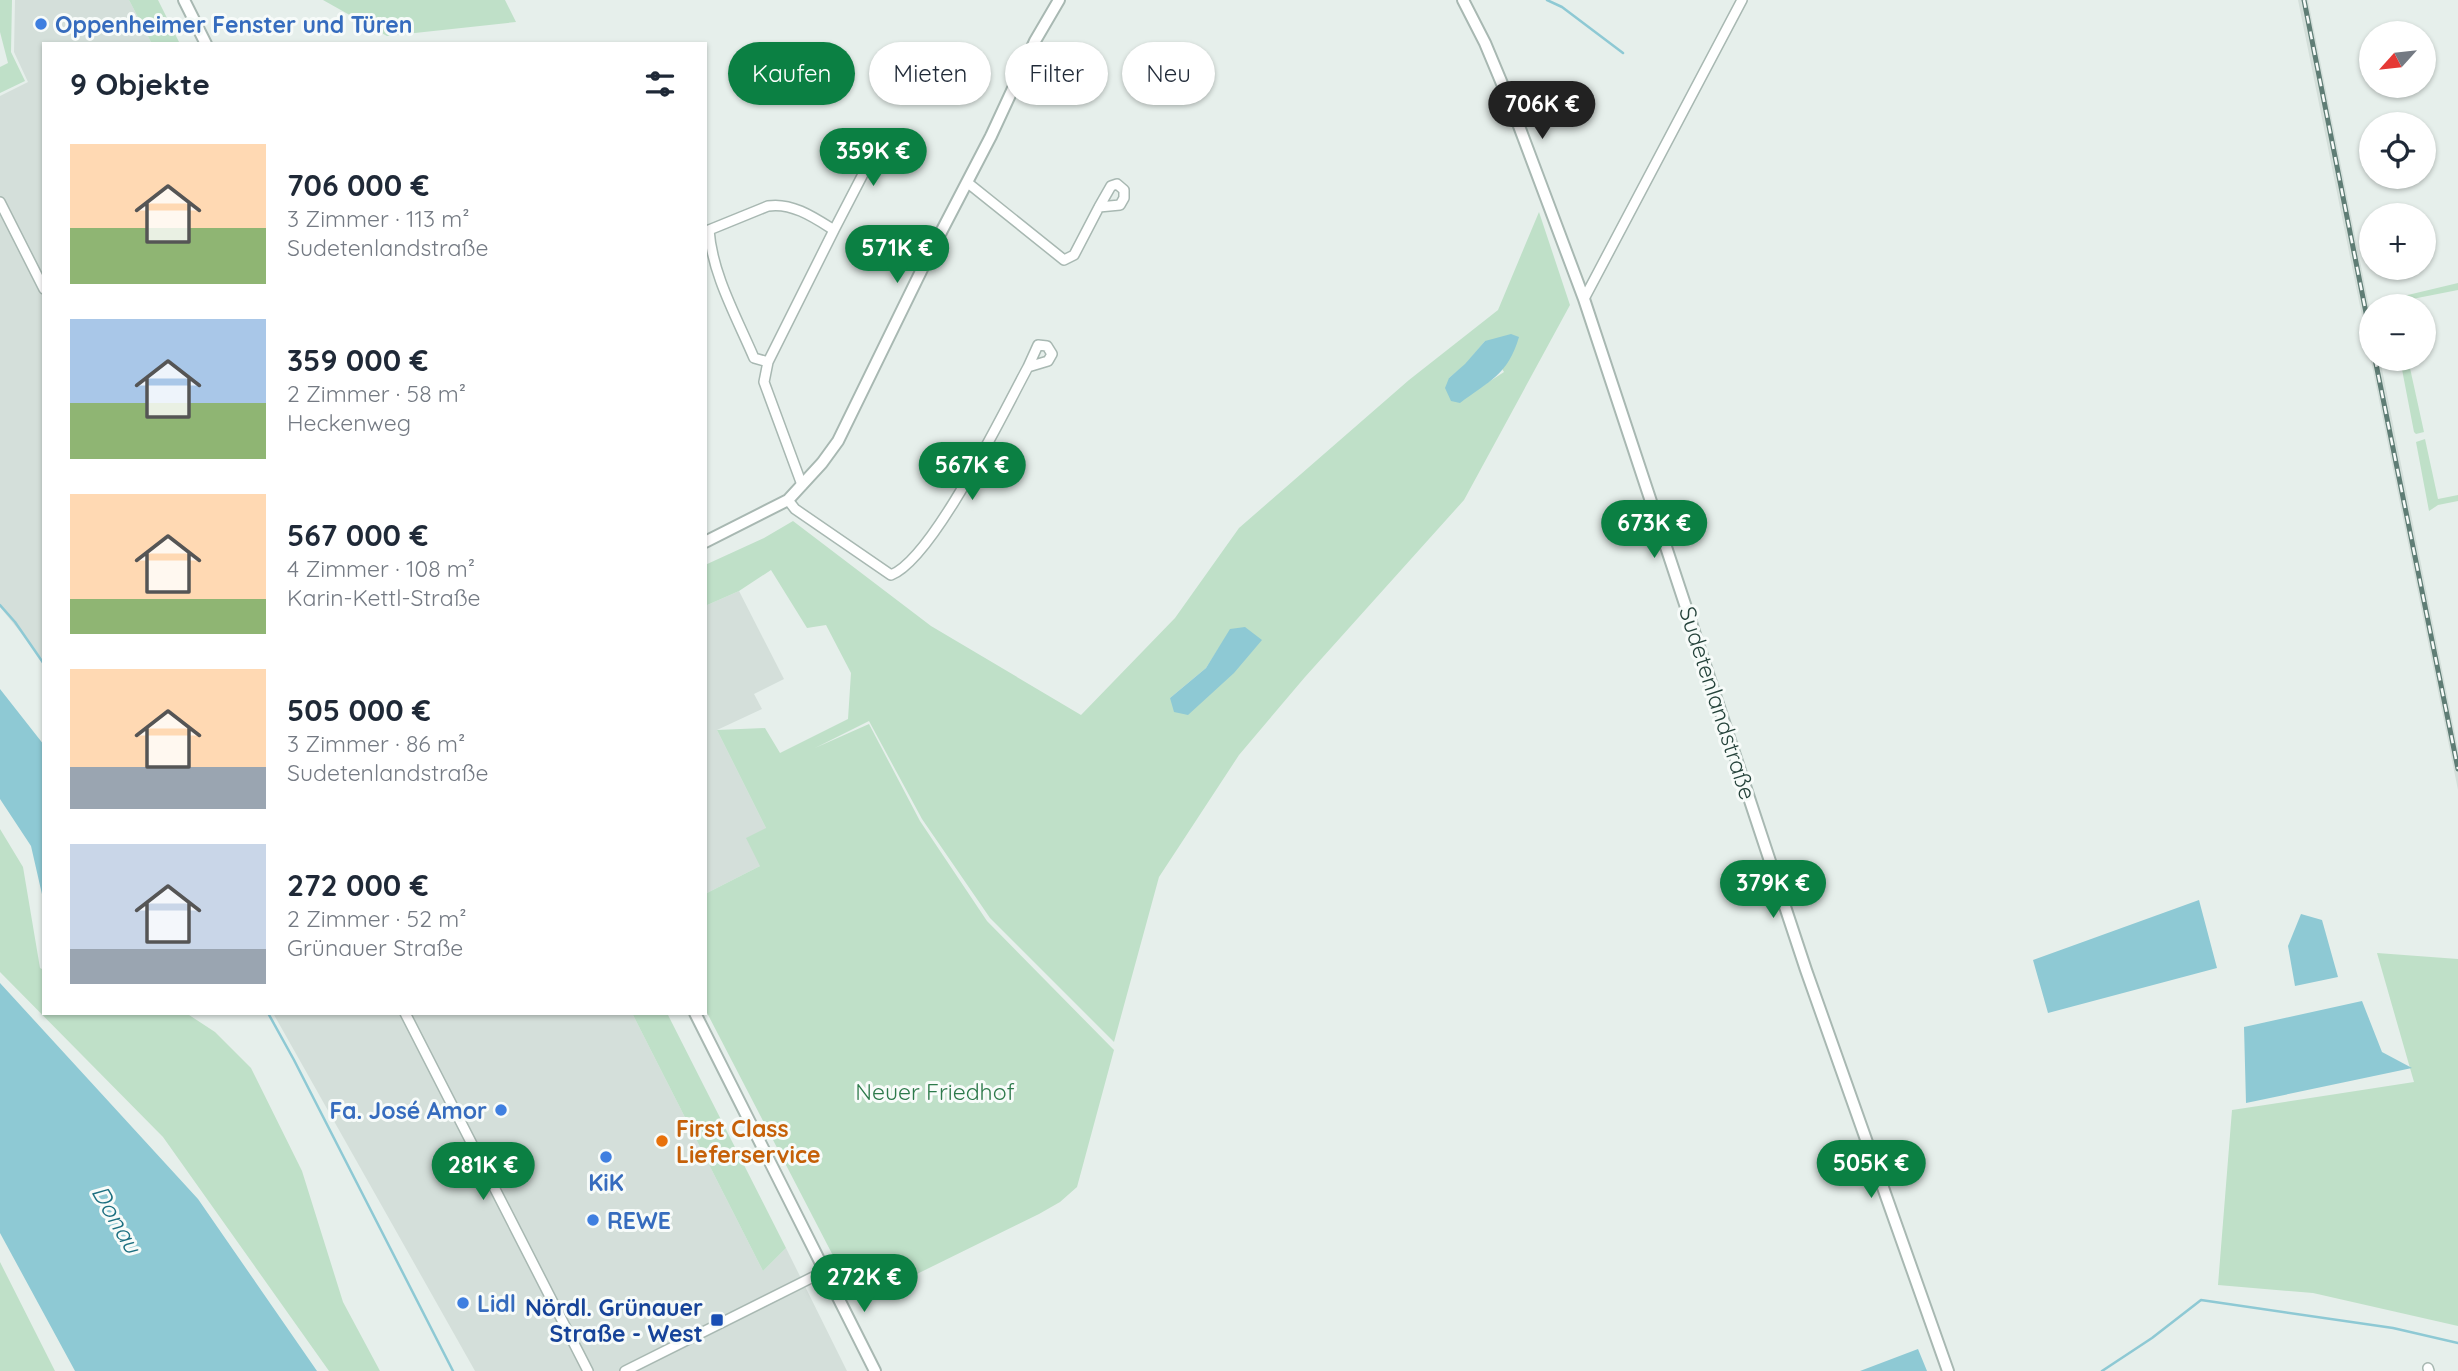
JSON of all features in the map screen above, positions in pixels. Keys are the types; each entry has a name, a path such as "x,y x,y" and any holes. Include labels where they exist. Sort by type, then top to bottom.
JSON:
{"street":[{"path":"184,0 205,42"},
{"path":"707,541 788,500 838,441 922,269 968,183 1020,71 1059,0"},
{"name":"Sudetenlandstraße","path":"1462,0 1485,43 1513,110 1584,299 1806,970 1948,1371"},
{"path":"1584,299 1742,0"},
{"path":"802,485 764,382 768,362 876,149 878,135"},
{"path":"968,183 1064,260 1074,255 1099,207"},
{"path":"0,202 42,285"},
{"path":"768,362 754,358 722,281 707,230 768,206 778,205 812,217 834,230"},
{"path":"788,500 795,509 891,575 899,572 925,546 956,499 1028,367"},
{"path":"406,1015 588,1371"},
{"path":"696,1015 875,1371"},
{"path":"625,1371 825,1271"}],"shaded area":[{"path":"15,0 129,0 151,42 42,42 42,659 0,607 0,96 28,82 14,52"},
{"path":"2298,0 2308,0 2359,256 2359,280 2364,280 2367,294 2359,294 2359,301"},
{"path":"2373,371 2382,371 2458,749 2458,790"},
{"path":"739,591 784,679 754,694 762,709 717,730 766,828 760,866 707,893 707,605"},
{"path":"274,1015 633,1015 763,1271 786,1248 847,1371 475,1371"}],"green space":[{"path":"0,0 12,0 11,52 25,81 0,93 0,67 8,63 0,32"},
{"path":"129,0 158,0 179,42 151,42"},
{"path":"323,0 505,0 516,22 387,36"},
{"name":"Neuer Friedhof","path":"1539,212 1570,305 1464,500 1305,677 1239,755 1159,877 1114,1042 990,918 922,819 869,721 815,748 869,724 920,821 987,921 1114,1050 1077,1187 1060,1202 1039,1214 866,1299 855,1298 707,1013 707,893 760,866 746,838 766,828 717,730 765,728 780,753 848,719 851,673 826,625 807,628 771,570 739,591 707,605 707,564 764,538 793,521 931,626 1081,715 1175,618 1239,528 1409,380 1498,310","holes":["1485,341 1504,372 1481,387 1449,378 1465,365","1231,629 1188,714 1170,698 1206,668"]},
{"path":"2458,283 2458,290 2436,294 2412,294"},
{"path":"2402,371 2411,371 2424,432 2414,432"},
{"path":"2425,439 2438,499 2458,495 2458,501 2438,505 2429,511 2416,442"},
{"path":"0,829 23,867 42,969 42,1015 0,972"},
{"path":"2377,953 2458,959 2458,1326 2313,1293 2218,1285 2232,1110 2414,1082"},
{"path":"42,1015 189,1015 215,1032 251,1068 302,1171 343,1302 380,1371 329,1371 163,1137"},
{"path":"633,1015 668,1015 786,1248 763,1271"},
{"path":"0,1262 55,1371 0,1371"}],"water":[{"path":"1511,334 1519,337 1503,369 1460,403 1451,401 1445,388 1449,378 1485,341"},
{"path":"1245,627 1262,640 1234,673 1188,715 1174,712 1170,698 1206,668 1230,629"},
{"path":"0,689 42,742 42,894 31,846 0,799"},
{"path":"2199,900 2217,968 2048,1013 2033,960"},
{"path":"2301,914 2322,920 2338,977 2295,986 2288,946"},
{"name":"Donau","path":"0,983 198,1199 317,1371 75,1371 0,1233"},
{"path":"2362,1001 2382,1052 2412,1068 2246,1103 2244,1027"},
{"path":"1918,1349 1927,1371 1860,1371"}],"waterway":[{"path":"1547,0 1562,7 1623,53"},
{"path":"0,605 42,661"},
{"path":"269,1015 453,1371"},
{"path":"2102,1371 2152,1338 2201,1300 2393,1328 2458,1343"}],"railway":[{"path":"2304,0 2362,294"},
{"path":"2377,371 2458,769"}],"place":[{"name":"Oppenheimer Fenster und Türen","path":"41,24"},
{"name":"Fa. José Amor","path":"501,1110"},
{"name":"First Class Lieferservice","path":"662,1141"},
{"name":"KiK","path":"606,1157"},
{"name":"REWE","path":"593,1220"},
{"name":"Lidl","path":"463,1303"},
{"name":"Nördl. Grünauer Straße - West","path":"717,1320"}]}
